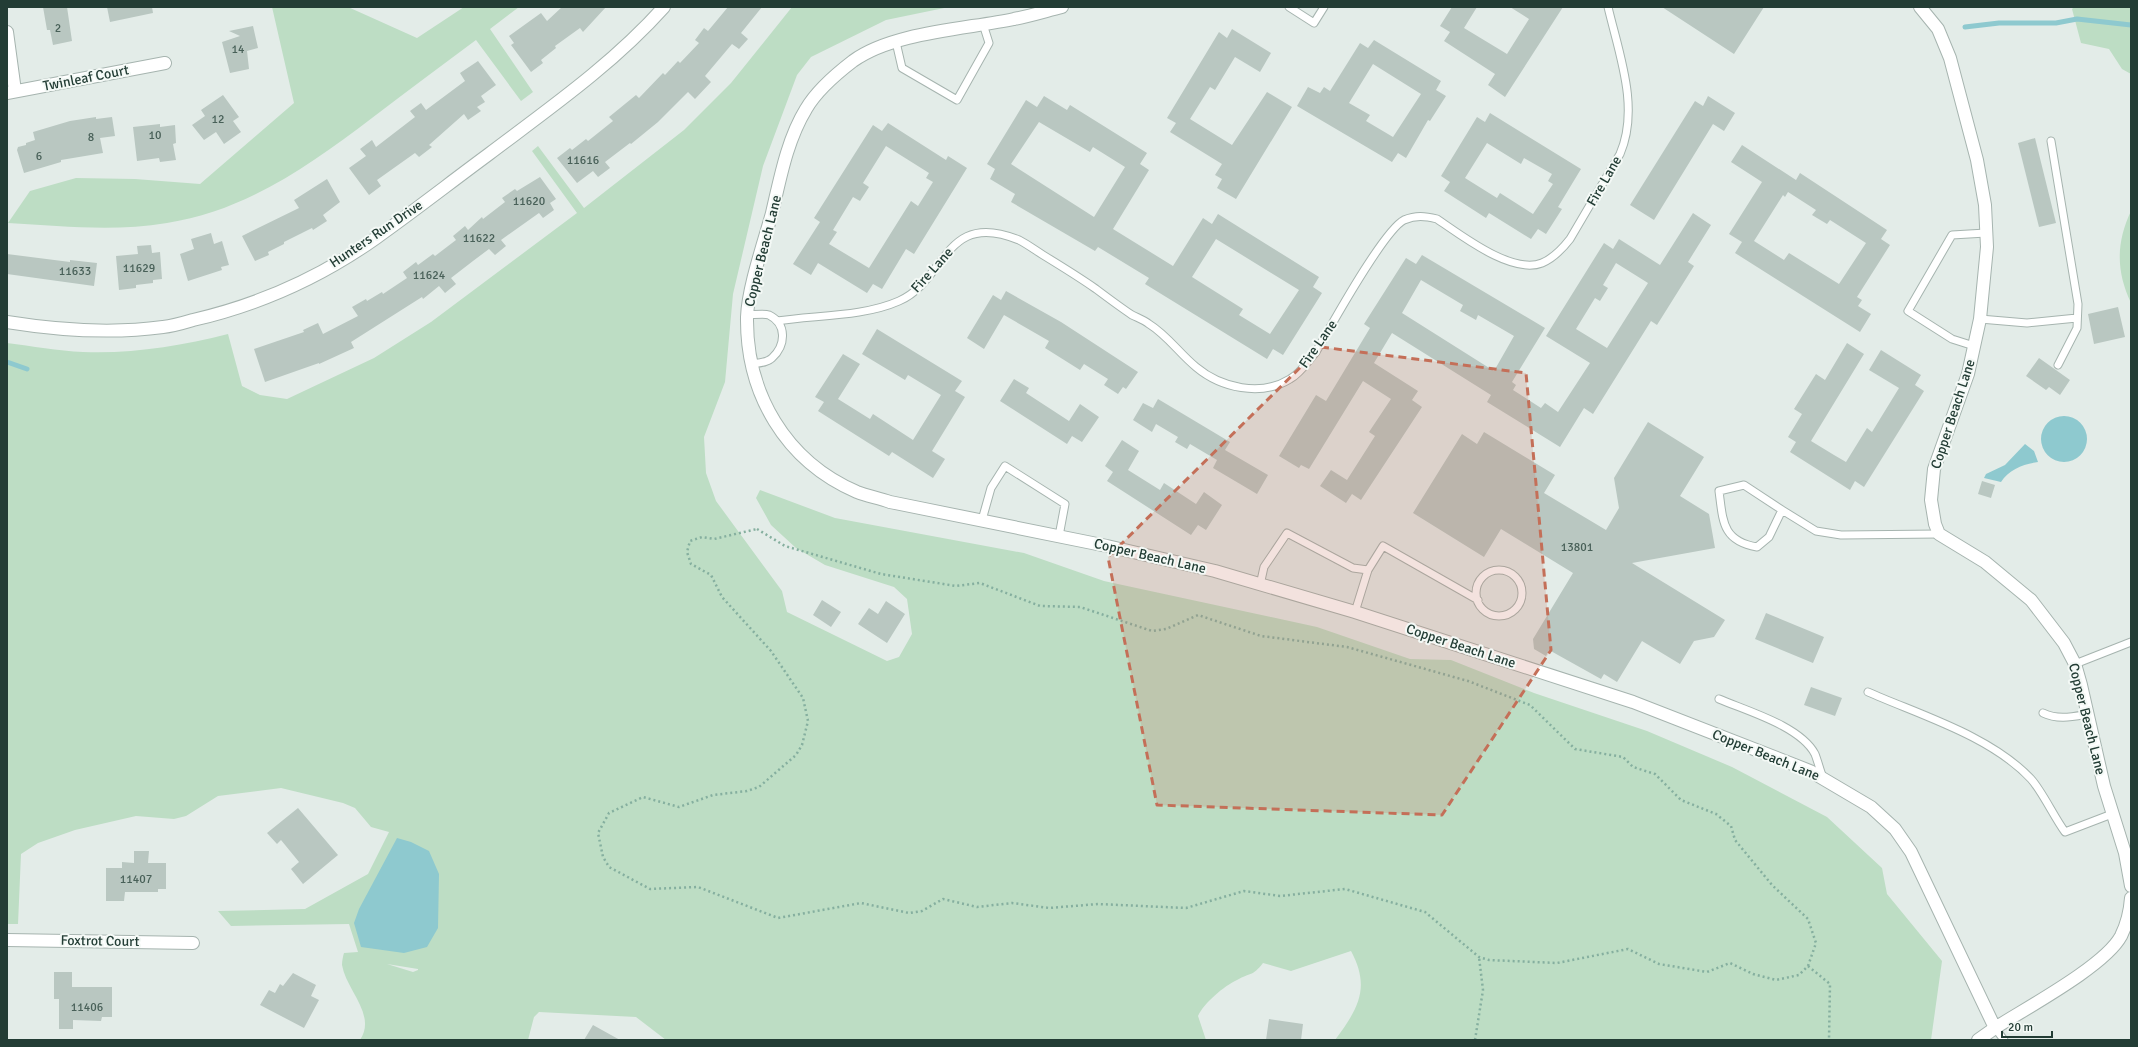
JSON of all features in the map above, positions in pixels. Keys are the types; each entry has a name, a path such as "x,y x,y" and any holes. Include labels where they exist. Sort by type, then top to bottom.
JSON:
{"street":[{"name":"Hunters Run Drive","path":"7,322 31,326 100,330 163,327 225,313 280,292 324,270 381,234 590,77 639,35 664,7"},
{"name":"Copper Beach Lane","path":"1062,7 1015,19 896,42 855,60 826,83 806,108 794,133 778,188 753,284 747,315 751,364 759,392 776,424 795,449 823,473 857,492 877,498 1059,536 1215,572 1355,612 1633,702 1810,771 1871,808 1896,829 1912,852 1995,1028"},
{"name":"Copper Beach Lane","path":"1920,7 1938,29 1950,58 1977,160 1985,205 1987,247 1980,319 1968,374 1934,469 1931,500 1935,524 1939,534 1985,562 2031,600 2064,643 2075,664 2112,814 2125,853 2131,886"},
{"path":"7,32 11,92"},
{"name":"Twinleaf Court","path":"11,92 165,63"},
{"path":"1978,1040 2092,966 2108,952 2121,937 2129,916 2131,898"},
{"name":"Foxtrot Court","path":"7,940 193,943"}],"lane":[{"path":"1289,7 1314,23 1324,7"},
{"name":"Fire Lane","path":"777,321 861,311 883,307 900,301 914,292 947,251 963,238 977,233 998,233 1020,240 1079,276 1132,315 1149,324 1197,368 1211,376 1235,386 1250,389 1278,385 1291,379 1303,368 1316,352 1382,242 1403,221 1416,216 1425,216 1437,219 1498,256 1522,264 1542,263 1560,251 1570,239 1620,154 1626,141 1628,100 1608,7"},
{"path":"896,42 902,68 958,100 989,43 983,24"},
{"path":"2051,140 2078,304 2077,328 2058,365"},
{"path":"1974,346 1952,339 1908,311 1952,235 1986,233"},
{"path":"747,315 768,315 777,321 783,330 783,340 772,358 764,362 751,364"},
{"path":"1980,319 2027,323 2077,318"},
{"path":"982,520 991,488 1005,466 1065,504 1059,536"},
{"path":"1782,510 1769,538 1757,547 1742,545 1730,536 1723,521 1719,490 1744,484 1816,531 1841,535 1939,534"},
{"path":"1260,585 1264,567 1287,533 1353,568 1368,570"},
{"path":"1355,612 1368,570 1382,546 1478,600 1486,611 1500,615 1507,614 1514,610 1522,598 1520,584 1510,572 1503,570 1488,572 1478,584 1478,600"},
{"path":"2075,664 2131,642"},
{"path":"1868,692 1963,733 2009,758 2032,780 2065,832 2112,814"},
{"path":"1719,699 1779,724 1800,738 1814,753 1823,778"},
{"path":"2043,713 2052,717 2066,718 2088,714"},
{"path":"1995,1028 2004,1040"}],"path":[{"path":"757,529 785,546 881,574 956,586 980,583 1040,606 1080,607 1152,631 1166,630 1198,615 1261,636 1347,647 1468,681 1530,705 1575,749 1623,757 1632,767 1655,774 1681,800 1716,814 1731,826 1735,840 1772,885 1808,918 1816,943 1808,966 1799,975 1776,980 1753,974 1730,962 1707,972 1659,964 1628,949 1557,963 1490,960 1479,957 1426,912 1345,889 1280,896 1244,891 1186,908 1098,904 1049,908 1012,903 977,907 943,899 922,911 909,913 861,903 778,918 698,887 650,889 609,867 603,857 598,833 609,813 643,797 678,807 713,795 747,791 758,787 796,755 802,745 808,721 803,698 770,651 722,597 712,575 691,564 687,552 690,542 702,537 714,539 757,529"},
{"path":"1475,1040 1483,990 1479,957"},
{"path":"1808,966 1830,984 1829,1040"}],"highlighted area":[{"path":"1321,347 1526,373 1551,650 1442,815 1157,805 1108,557"}],"green space":[{"path":"272,7 348,7 417,38 464,7 519,7 490,29 533,92 521,101 476,40 349,136 301,169 276,184 224,208 196,217 147,226 88,228 8,223 30,191 76,178 135,179 200,184 294,103"},
{"path":"792,7 949,7 886,20 811,57 797,75 763,166 733,294 725,382 704,437 706,473 716,501 782,591 787,612 887,661 899,657 912,634 907,599 894,587 825,565 796,548 771,525 756,498 760,490 835,518 1024,553 1104,581 1317,627 1410,659 1451,660 1534,693 1647,731 1732,767 1827,817 1882,868 1887,894 1942,961 1931,1040 1335,1040 1355,1008 1361,987 1357,964 1351,951 1291,971 1263,963 1254,972 1232,983 1221,991 1210,1000 1201,1011 1198,1016 1206,1040 666,1040 636,1017 539,1012 534,1017 528,1040 360,1040 364,1031 365,1021 363,1012 349,984 342,965 344,953 358,952 349,924 231,926 218,911 305,909 368,874 389,832 371,827 355,808 343,803 281,788 218,796 186,816 174,819 136,816 75,830 38,843 21,854 18,924 7,924 7,343 55,350 120,352 192,342 228,334 242,386 260,395 287,399 374,358 431,322 577,213 532,151 538,146 584,208 684,130 731,83","holes":["387,964 418,969 413,972"]},
{"path":"2074,7 2131,7 2131,74 2122,69 2109,49 2081,43 2072,9"},
{"path":"2131,211 2131,303 2120,268 2120,246"}],"water":[{"path":"2069,416 2073,417 2083,426 2086,430 2086,448 2077,458 2069,462 2059,462 2051,458 2042,448 2041,434 2045,426 2055,417"},
{"path":"2025,444 2034,451 2038,462 2027,464 2013,470 2004,477 2001,482 1984,478 1986,474 2005,465"},
{"path":"397,838 411,842 429,851 439,874 438,928 427,947 404,953 361,947 354,923 359,909"}],"building":[{"path":"43,7 67,7 72,41 53,45 50,30 47,30"},
{"path":"107,7 152,7 153,13 110,22"},
{"path":"562,7 606,7 583,32 580,28 555,46 556,48 541,60 543,63 531,72 511,45 514,43 509,36 541,13 547,21"},
{"path":"728,7 762,7 741,33 748,39 739,49 732,44 705,76 711,82 695,99 688,92 658,122 631,144 630,143 605,162 610,168 598,177 593,171 577,183 557,158 570,148 572,150 586,139 588,141 613,121 609,117 636,95 639,98 663,73 665,75 678,61 680,63 699,43 695,40 704,28 708,31"},
{"path":"1452,7 1477,7 1464,28 1507,54 1529,19 1510,7 1563,7 1505,97 1488,85 1495,74 1444,41 1450,32 1440,26"},
{"path":"1662,7 1764,7 1734,54"},
{"path":"253,26 258,48 247,51 249,69 230,73 222,42 240,36 229,31"},
{"path":"1232,29 1271,53 1260,72 1235,57 1215,90 1210,87 1190,119 1232,145 1267,92 1292,107 1236,199 1217,188 1222,179 1215,175 1222,164 1170,132 1176,123 1167,118 1219,32 1227,38"},
{"path":"1374,40 1441,81 1436,90 1446,96 1430,121 1428,120 1406,158 1398,153 1392,162 1297,106 1308,87 1320,93 1324,87 1330,91 1360,43 1368,48","holes":["1373,64 1421,94 1393,137 1366,121 1370,115 1349,103"]},
{"path":"478,61 496,85 481,96 485,102 477,107 481,111 468,120 464,114 429,145 432,147 419,157 415,153 377,180 381,186 369,195 349,168 366,156 360,149 372,140 376,147 415,117 410,111 421,103 426,110 465,81 460,73"},
{"path":"223,95 239,117 233,121 241,132 224,144 216,132 204,140 192,125 205,116 201,110"},
{"path":"1044,96 1067,110 1070,105 1147,153 1140,164 1149,170 1113,229 1173,266 1203,218 1212,224 1218,214 1319,277 1313,287 1322,293 1283,355 1273,349 1267,359 1145,284 1149,278 1098,247 1095,251 1011,202 1015,194 990,179 995,169 987,164 1026,100 1037,107","holes":["1039,122 1090,152 1093,147 1125,167 1094,217 1011,164","1216,239 1299,290 1270,334 1239,315 1243,309 1192,277"]},
{"path":"1708,96 1735,113 1724,131 1713,124 1654,220 1630,205 1695,101 1703,106"},
{"path":"1490,113 1581,169 1558,207 1562,209 1546,234 1538,229 1531,239 1489,213 1486,218 1444,191 1450,182 1441,176 1477,117 1485,122","holes":["1487,143 1521,164 1524,158 1552,174 1548,181 1553,184 1533,214 1500,193 1497,198 1465,178"]},
{"path":"96,117 96,119 112,117 115,136 100,138 103,153 61,160 61,162 24,173 17,150 18,147 35,140 33,132 70,121"},
{"path":"888,123 946,160 948,156 967,168 914,254 906,249 882,289 873,284 867,293 818,263 811,275 793,264 820,222 814,218 873,125 882,131","holes":["886,146 929,173 926,178 933,182 918,206 911,201 869,268 829,244 837,232 833,230 853,197 860,201 869,187 863,183"]},
{"path":"160,124 160,127 175,125 176,143 173,144 176,160 160,162 159,158 137,161 133,127"},
{"path":"2035,138 2056,223 2039,227 2018,143"},
{"path":"1742,145 1796,180 1800,173 1887,230 1881,239 1890,245 1857,297 1862,300 1858,306 1871,314 1860,332 1735,253 1742,242 1729,234 1762,182 1731,162","holes":["1788,192 1816,210 1812,215 1827,224 1830,220 1866,243 1839,284 1789,253 1784,260 1754,241 1783,195 1785,197"]},
{"path":"540,177 556,199 550,203 554,210 543,218 539,213 501,240 506,246 495,255 489,249 473,261 451,278 456,284 445,293 439,286 423,299 422,297 351,342 354,348 319,364 265,382 254,349 304,332 303,330 318,323 323,334 358,316 352,307 366,299 367,301 382,292 383,294 407,278 403,272 416,262 418,265 433,254 435,256 456,240 453,236 465,226 468,230 482,217 483,219 505,202 502,198 515,189 517,191"},
{"path":"327,179 340,202 323,215 327,221 313,230 312,228 284,242 284,244 268,252 269,255 255,261 242,236 299,208 294,200"},
{"path":"1693,213 1711,225 1688,262 1694,266 1657,325 1651,321 1593,414 1584,408 1560,447 1487,402 1491,395 1392,333 1374,363 1418,391 1412,400 1422,407 1361,500 1352,494 1346,503 1320,486 1331,470 1347,480 1375,436 1369,432 1391,399 1363,381 1309,469 1301,465 1299,468 1279,456 1316,395 1326,401 1370,328 1364,324 1406,258 1416,264 1422,255 1545,328 1512,382 1516,385 1513,390 1541,408 1545,403 1558,412 1590,363 1546,336 1604,243 1613,249 1619,239 1660,265","holes":["1616,263 1648,283 1607,348 1576,329 1595,298 1600,301 1608,288 1603,285","1421,280 1463,305 1460,311 1476,320 1478,315 1514,336 1494,371 1402,313"]},
{"path":"211,233 214,244 222,241 229,265 221,267 222,270 188,281 180,254 194,249 191,239"},
{"path":"151,245 152,253 160,252 162,279 153,280 153,283 136,285 136,288 119,290 116,256 138,254 137,246"},
{"path":"7,254 70,262 70,260 97,263 94,286 7,274"},
{"path":"1006,291 1061,322 1138,372 1126,389 1123,387 1118,394 1104,385 1108,379 1084,364 1080,370 1045,348 1049,341 1004,315 984,349 967,338 993,295 1001,300"},
{"path":"2118,307 2125,337 2094,344 2088,314"},
{"path":"877,329 962,381 955,391 965,397 932,451 945,459 933,478 892,452 889,456 818,411 824,402 815,397 843,354 860,364 838,399 870,419 873,414 913,440 941,395 908,375 905,380 862,354"},
{"path":"1847,343 1864,354 1811,441 1846,462 1867,428 1872,432 1899,388 1869,370 1881,350 1921,375 1915,385 1924,391 1864,487 1855,481 1850,490 1790,452 1796,442 1788,437 1802,414 1794,409 1816,374 1825,380"},
{"path":"2039,358 2070,380 2060,395 2049,387 2046,390 2026,376"},
{"path":"1014,379 1029,388 1026,393 1069,421 1080,404 1099,417 1082,442 1072,436 1067,444 1000,401"},
{"path":"1158,399 1230,442 1225,450 1268,475 1257,494 1213,468 1217,460 1190,444 1187,449 1175,442 1178,437 1156,424 1152,432 1133,420 1143,403 1153,408"},
{"path":"1648,422 1704,457 1680,496 1709,514 1715,548 1632,563 1725,620 1714,637 1694,641 1680,664 1642,641 1617,682 1604,674 1601,679 1549,650 1546,656 1534,649 1533,639 1573,573 1501,529 1484,557 1413,513 1462,434 1477,444 1484,432 1555,475 1544,493 1606,530 1619,508 1614,478"},
{"path":"1122,440 1139,451 1128,470 1160,490 1164,483 1196,504 1204,492 1222,505 1206,530 1198,525 1191,535 1107,481 1113,472 1105,466"},
{"path":"1982,481 1995,485 1991,498 1978,494"},
{"path":"822,600 841,612 831,627 813,615"},
{"path":"886,601 905,614 887,643 858,624 869,608 878,614"},
{"path":"1766,613 1824,637 1813,663 1755,639"},
{"path":"1811,687 1842,698 1835,716 1804,705"},
{"path":"298,808 338,855 303,884 291,869 299,862 281,840 277,844 267,833"},
{"path":"134,851 149,851 148,863 166,863 166,889 158,889 158,892 125,892 124,901 106,901 106,868 122,868 122,862 134,863"},
{"path":"54,972 72,972 72,987 112,987 112,1017 102,1017 101,1021 73,1020 73,1029 59,1029 59,999 54,999"},
{"path":"293,973 316,985 311,996 319,1000 304,1028 260,1005 269,990 275,993 280,984 283,986"},
{"path":"1269,1019 1303,1024 1301,1040 1266,1040"},
{"path":"593,1025 620,1040 584,1040"}],"waterway":[{"path":"1965,27 1999,23 2056,23 2077,19 2131,25"},
{"path":"7,362 27,369"}]}
